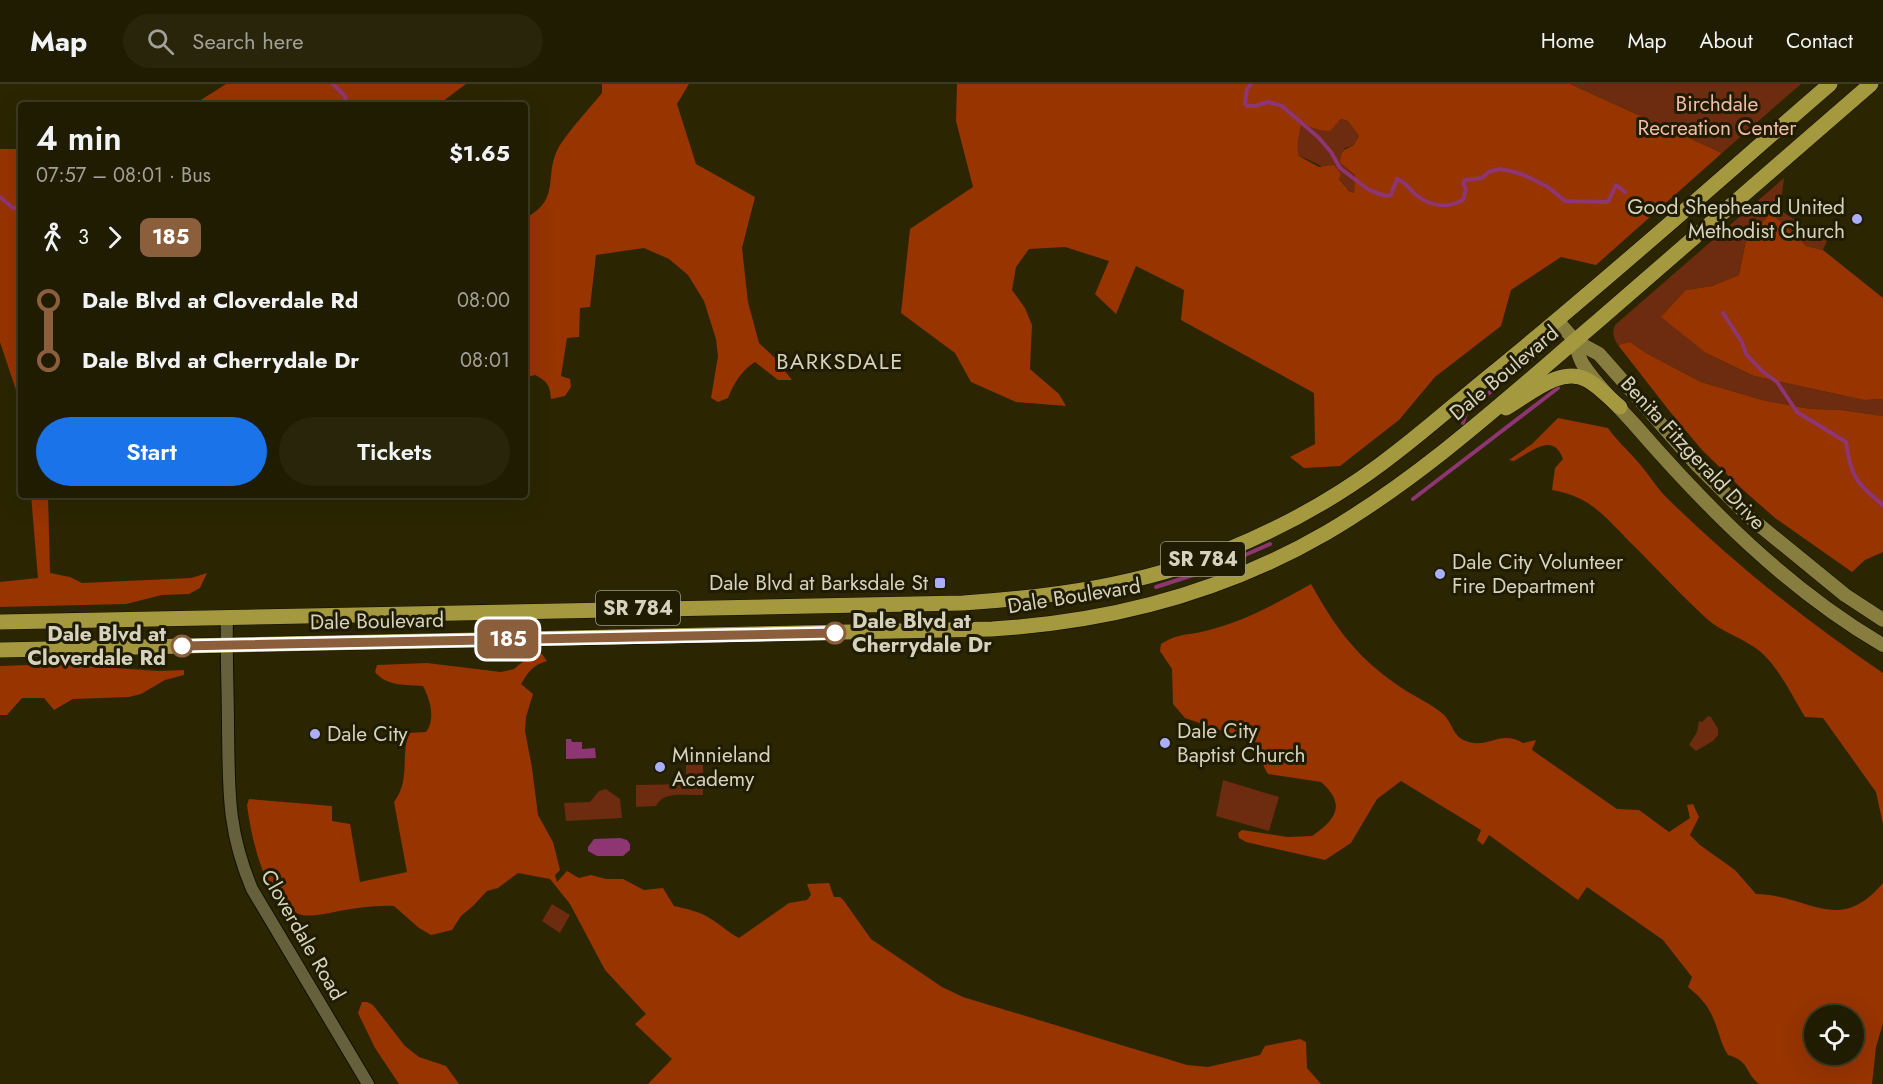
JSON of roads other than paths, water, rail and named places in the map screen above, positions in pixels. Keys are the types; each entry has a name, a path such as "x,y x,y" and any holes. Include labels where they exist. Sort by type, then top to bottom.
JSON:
{"main road":[{"name":"Dale Boulevard","path":"0,622 963,603 1046,596 1129,581 1189,564 1262,535 1316,506 1382,463 1557,320 1830,84"},
{"name":"Dale Boulevard","path":"0,650 942,631 1037,626 1080,620 1123,612 1201,589 1269,562 1309,543 1368,507 1407,479 1575,341 1871,84"},
{"name":"Benita Fitzgerald Drive","path":"1557,320 1575,341 1599,354 1697,465 1747,515 1845,595 1883,620"},
{"name":"Benita Fitzgerald Drive","path":"1575,341 1582,365 1683,479 1747,543 1832,612 1883,645"},
{"path":"1472,427 1551,381 1568,376 1587,379 1620,407"}],"street":[{"name":"Cloverdale Road","path":"227,617 229,799 235,843 242,867 252,890 368,1084"}],"waterway":[{"path":"333,84 345,96 346,102"},
{"path":"1251,84 1247,89 1245,103 1247,106 1268,102 1282,106 1318,137 1331,152 1340,168 1369,190 1386,196 1391,195 1397,179 1432,204 1450,205 1463,200 1466,189 1463,184 1465,180 1482,178 1489,172 1499,169 1524,175 1548,187 1565,201 1608,202 1616,185 1625,192"},
{"path":"0,197 13,208 18,207"},
{"path":"1723,313 1742,342 1746,354 1762,371 1777,382 1797,412 1846,442 1850,464 1856,478 1883,505"},
{"path":"1453,413 1466,412 1539,352"},
{"path":"1413,499 1558,388"},
{"path":"1463,423 1466,413"},
{"path":"1156,587 1218,567 1270,544"}],"place":[{"name":"Good Shepheard United Methodist Church","path":"1857,219"},
{"name":"Dale City Volunteer Fire Department","path":"1440,574"},
{"name":"Dale Blvd at Barksdale St","path":"940,583"},
{"name":"Dale Blvd at Cherrydale Dr","path":"835,633"},
{"name":"Dale Blvd at Cloverdale Rd","path":"182,646"},
{"name":"Dale City","path":"315,734"},
{"name":"Dale City Baptist Church","path":"1165,743"},
{"name":"Minnieland Academy","path":"660,767"}],"district":[{"name":"BARKSDALE","path":"840,361"}],"park label":[{"name":"Birchdale Recreation Center","path":"1717,116"}]}
